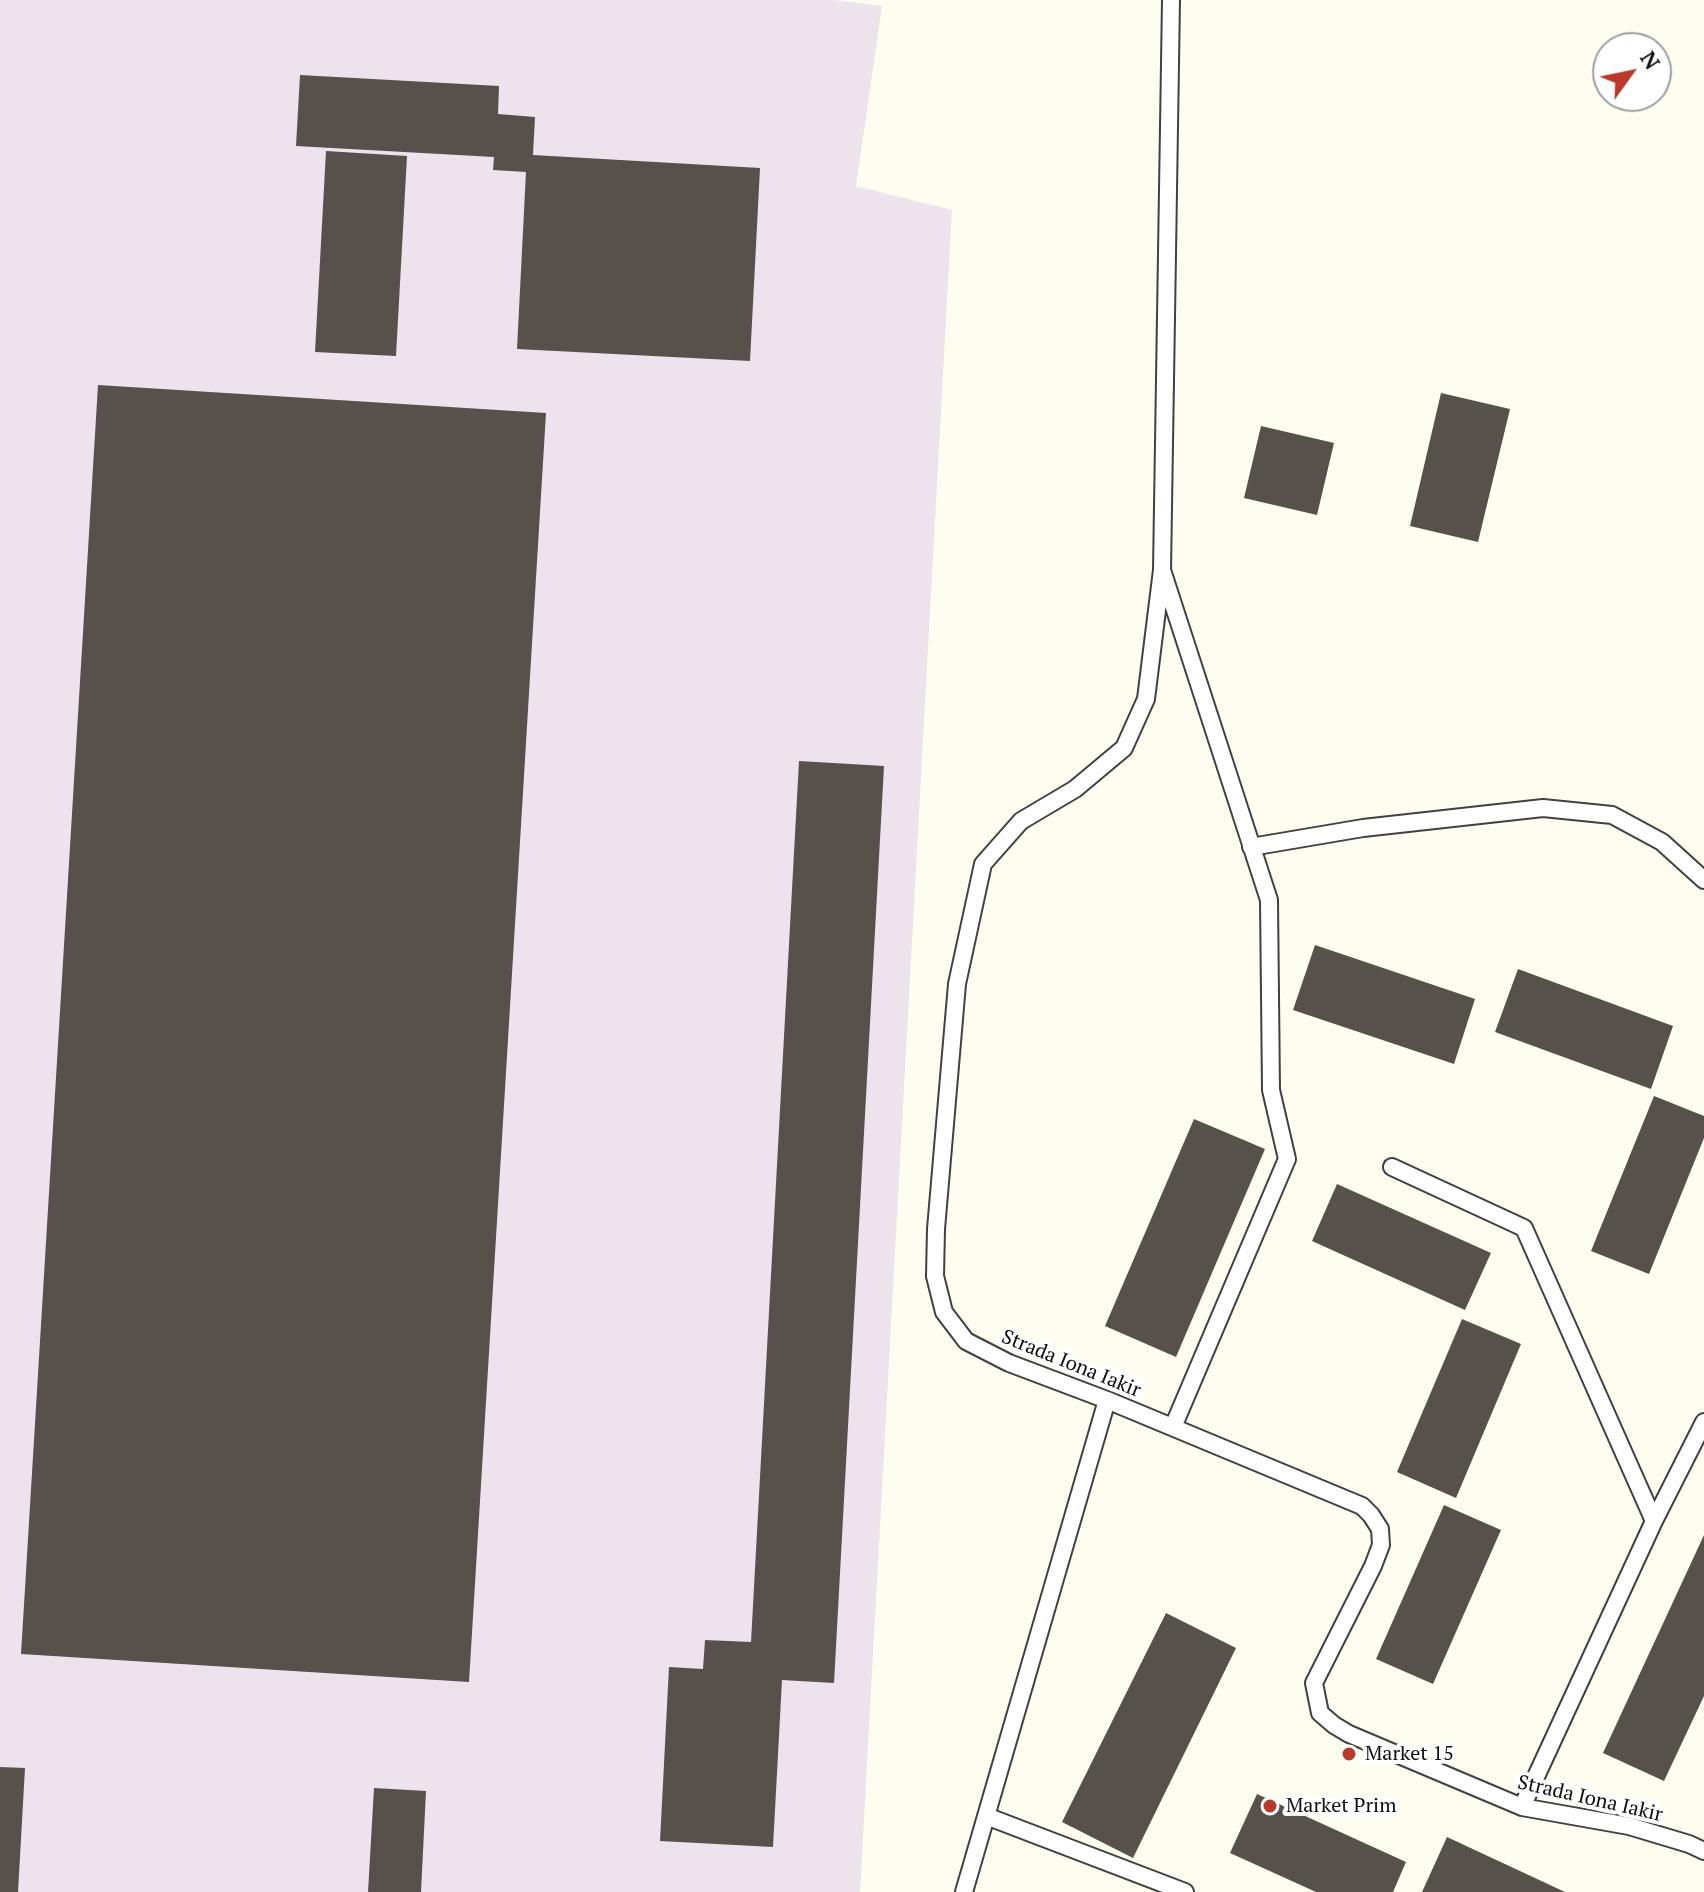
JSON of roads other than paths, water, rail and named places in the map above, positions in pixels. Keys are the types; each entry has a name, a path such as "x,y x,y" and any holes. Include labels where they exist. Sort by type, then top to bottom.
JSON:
{"lane":[{"path":"1171,0 1162,570 1269,900 1271,1090 1287,1159 1173,1427"},
{"name":"Strada Iona Iakir","path":"1162,570 1146,699 1124,748 1075,789 1021,821 983,864 957,984 936,1229 935,1276 944,1312 966,1341 1009,1363 1107,1400 1362,1506 1371,1515 1380,1529 1381,1545 1314,1683 1320,1713 1349,1734 1522,1807 1629,1826 1704,1851"},
{"path":"1251,847 1379,826 1543,808 1612,815 1662,842 1704,880"},
{"path":"1392,1167 1524,1228 1654,1521"},
{"path":"964,1892 1107,1400"},
{"path":"1522,1807 1654,1521 1704,1422"},
{"path":"986,1816 1185,1892"}],"place":[{"name":"Market 15","path":"1349,1754"},
{"name":"Market Prim","path":"1270,1806"}]}
